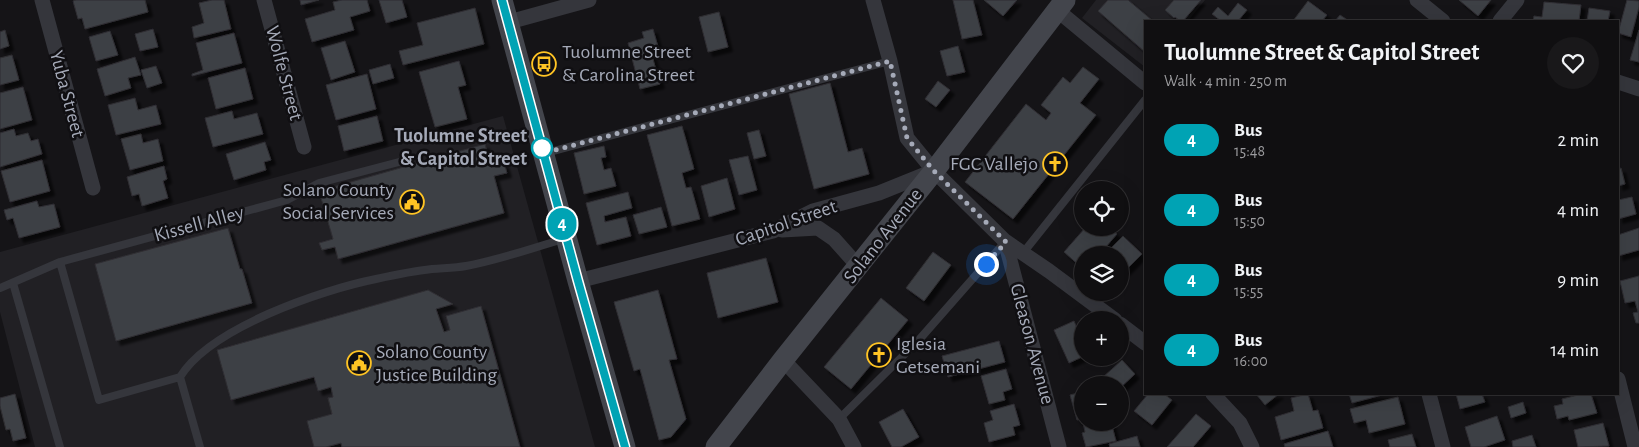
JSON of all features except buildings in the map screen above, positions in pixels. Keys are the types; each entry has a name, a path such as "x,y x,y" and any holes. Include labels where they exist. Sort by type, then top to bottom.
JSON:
{"main road":[{"path":"502,0 625,447"},
{"name":"Solano Avenue","path":"716,447 934,171 1061,5"}],"street":[{"name":"Yuba Street","path":"42,0 93,188"},
{"name":"Wolfe Street","path":"264,0 304,147"},
{"path":"508,22 589,0"},
{"path":"873,0 890,61 907,138 934,171 1006,242 1102,311"},
{"path":"1416,0 1442,20"},
{"path":"1501,20 1517,0"},
{"path":"1061,5 1144,82"},
{"path":"1619,82 1639,89"},
{"name":"Capitol Street","path":"578,281 773,231 813,211 879,194 934,171"},
{"path":"773,231 818,228 834,239 859,267"},
{"name":"Gleason Avenue","path":"1006,242 1059,447"},
{"path":"1129,331 1144,342"},
{"path":"783,360 839,419 854,447"},
{"path":"1619,383 1636,447"},
{"path":"1214,395 1240,423 1252,447"},
{"path":"1429,395 1443,447"}],"lane":[{"path":"544,153 890,61"},
{"path":"1023,253 1144,101"},
{"name":"Kissell Alley","path":"0,288 60,262 287,200 320,183 399,162"},
{"path":"60,262 99,400 180,377 191,362 213,344 247,325 304,300 375,279 415,271 475,264 566,238"},
{"path":"839,419 918,341 1006,242"},
{"path":"13,283 60,447"},
{"path":"180,377 200,447"}],"shaded area":[{"path":"1096,0 1205,0 1189,20 1144,20 1144,66 1082,18"},
{"path":"503,116 595,447 35,447 0,312 0,252"}],"bus line":[{"name":"4","path":"502,0 625,447"}],"place":[{"name":"Tuolumne Street & Carolina Street","path":"544,64"},
{"name":"Tuolumne Street & Capitol Street","path":"542,148"},
{"name":"FGC Vallejo","path":"1055,164"},
{"name":"Solano County Social Services","path":"412,202"},
{"name":"Iglesia Getsemani","path":"879,355"},
{"name":"Solano County Justice Building","path":"359,363"}],"route":[{"path":"542,148 544,153 890,61 907,138 934,171 1006,242 986,264"}]}
